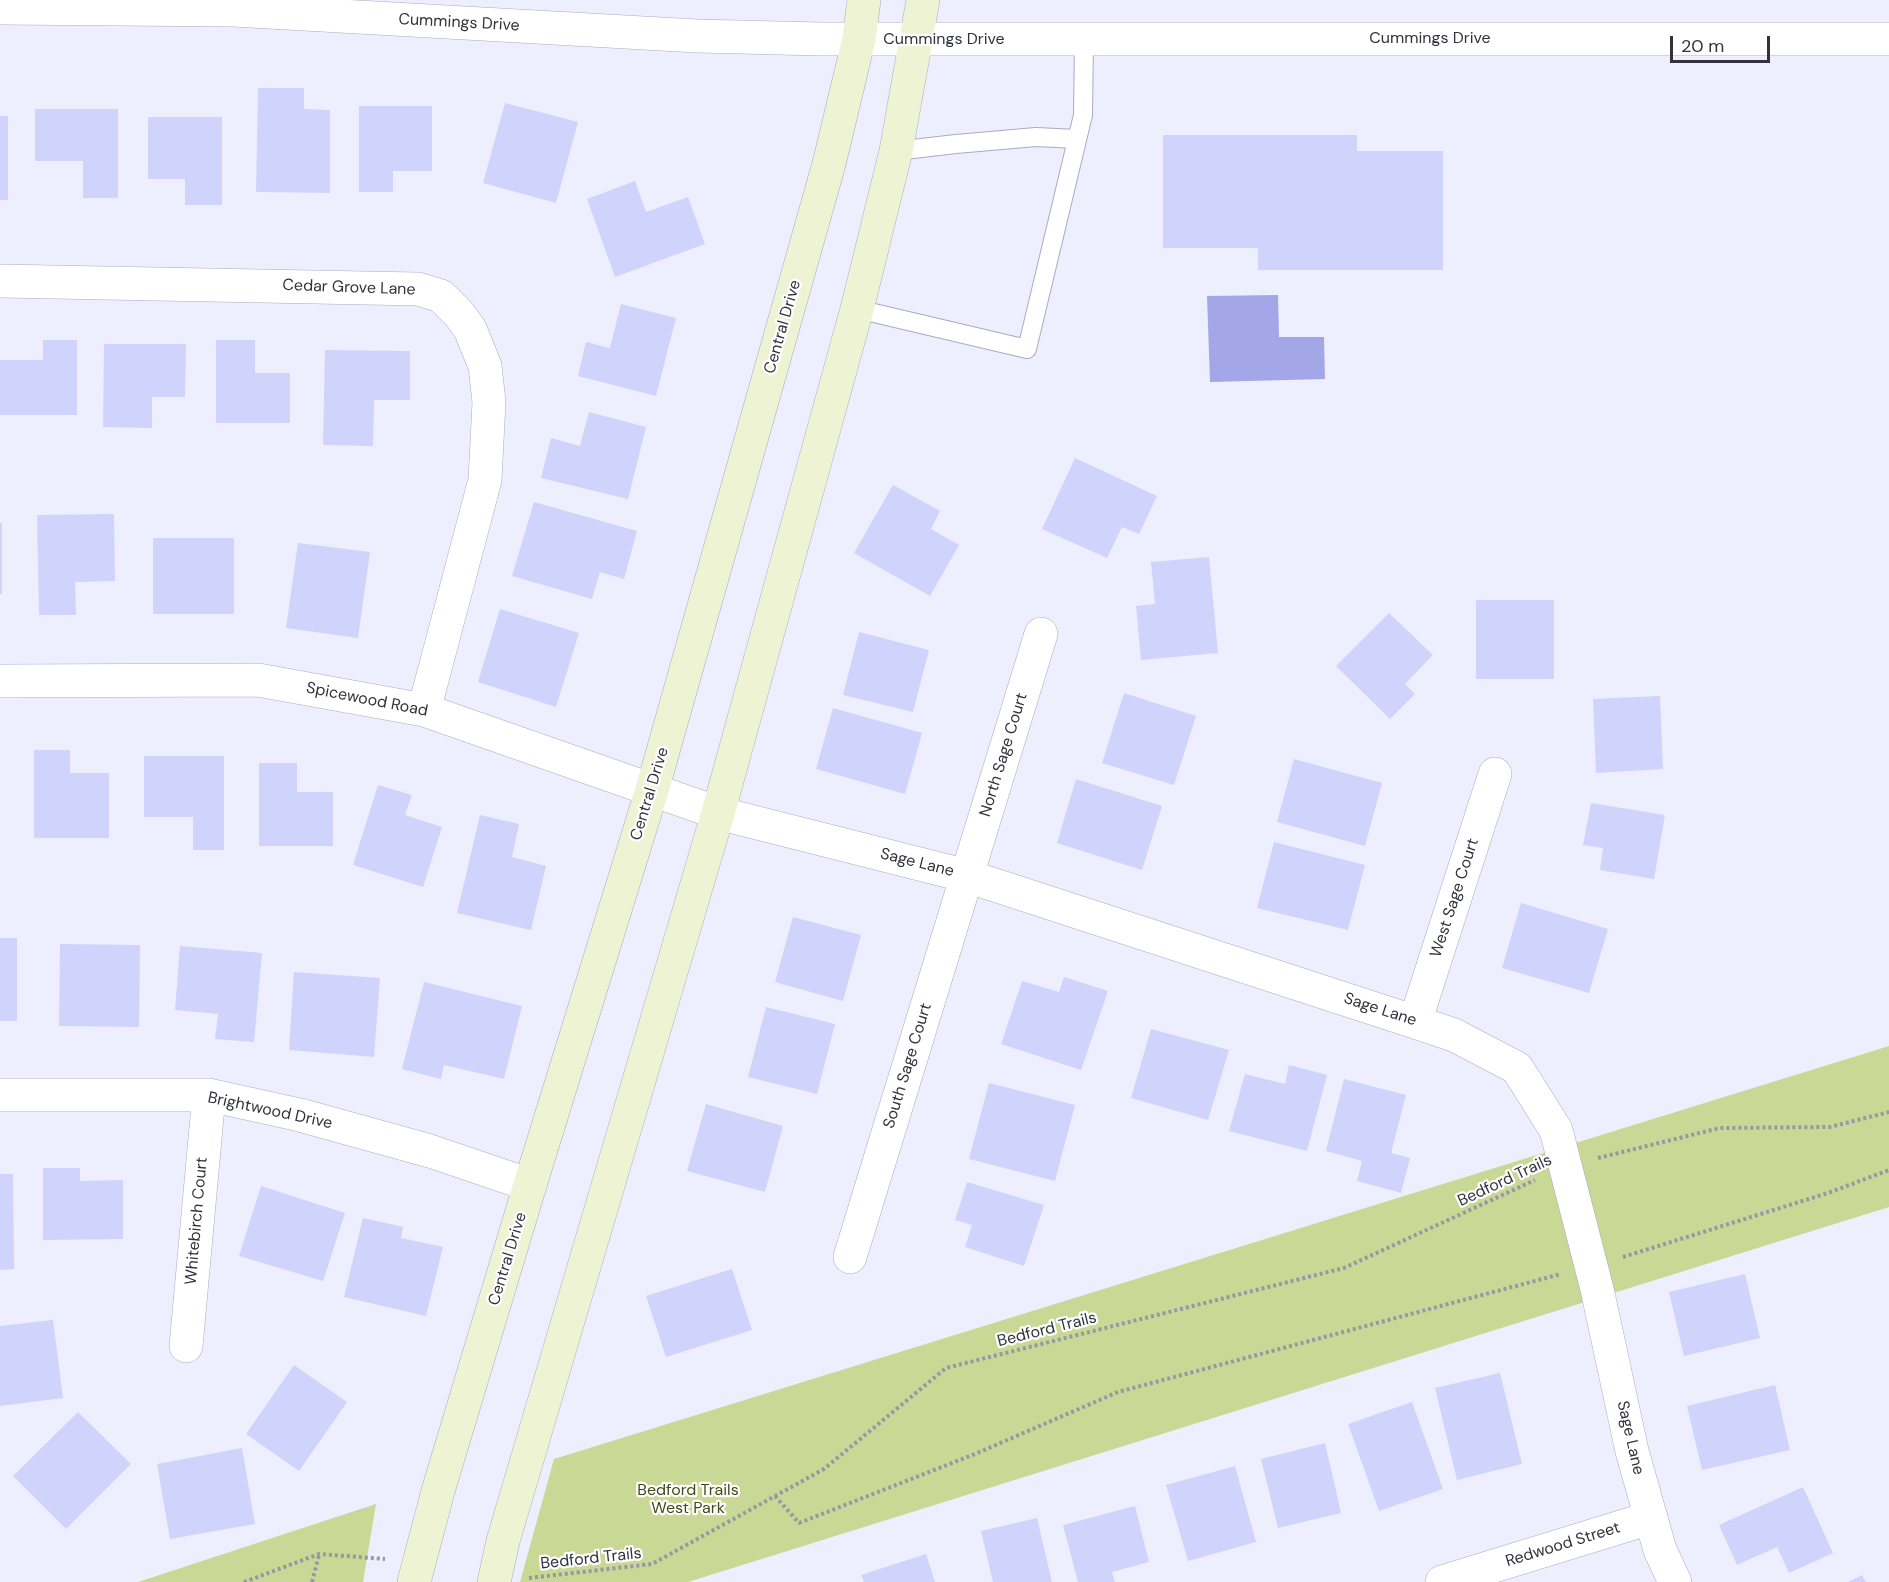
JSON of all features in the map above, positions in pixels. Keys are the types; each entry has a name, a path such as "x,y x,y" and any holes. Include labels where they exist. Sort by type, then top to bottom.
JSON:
{"main road":[{"name":"Central Drive","path":"409,1568 442,1480 652,790 829,164 859,39 864,0"},
{"path":"502,1579 506,1530 718,813 857,309 896,151 923,0"}],"street":[{"name":"Cummings Drive","path":"0,8 233,10 697,36 915,40 1889,39"},
{"name":"Cedar Grove Lane","path":"0,281 418,289 441,296 459,314 470,329 485,366 489,402 485,480 424,710"},
{"name":"North Sage Court","path":"967,876 1041,634"},
{"name":"Spicewood Road","path":"0,681 258,680 424,710 718,813"},
{"name":"West Sage Court","path":"1415,1022 1495,774"},
{"name":"Sage Lane","path":"718,813 967,876 1454,1035 1517,1068 1556,1130 1591,1267 1632,1451 1660,1550 1675,1582"},
{"name":"South Sage Court","path":"850,1257 967,876"},
{"name":"Brightwood Drive","path":"0,1095 209,1095 300,1115 430,1151 530,1185"},
{"name":"Whitebirch Court","path":"186,1346 209,1095"},
{"name":"Redwood Street","path":"1442,1582 1650,1518"}],"lane":[{"path":"857,309 1027,349 1083,115 1084,40"},
{"path":"896,151 1036,137 1077,139"}],"path":[{"name":"Bedford Trails","path":"502,1579 652,1564 824,1469 946,1368 1344,1268 1565,1166 1720,1128 1830,1127 1889,1113"},
{"path":"775,1496 799,1523 975,1454 1118,1392 1591,1267 1828,1192 1889,1170"},
{"path":"312,1582 319,1554"},
{"path":"244,1582 319,1554 409,1568"}],"green space":[{"name":"Bedford Trails West Park","path":"1889,1046 1889,1207 688,1582 520,1582 554,1459"},
{"path":"376,1504 363,1582 138,1582"}],"water":[{"path":"1278,295 1279,337 1324,337 1325,379 1210,382 1207,296"}],"building":[{"path":"258,88 304,88 304,109 330,110 330,193 256,192"},
{"path":"505,103 578,122 556,203 483,183"},
{"path":"359,106 432,106 432,171 393,171 393,192 359,192"},
{"path":"35,109 118,109 118,198 83,198 83,161 35,161"},
{"path":"0,116 8,116 8,200 0,200"},
{"path":"148,117 222,117 222,205 185,205 185,179 148,179"},
{"path":"1163,135 1357,135 1357,151 1443,151 1443,270 1258,270 1258,248 1163,248"},
{"path":"635,181 646,212 688,197 705,244 615,277 587,199"},
{"path":"621,304 676,318 656,396 578,376 586,342 610,348"},
{"path":"43,340 77,340 77,415 0,415 0,360 43,360"},
{"path":"216,340 255,340 255,373 290,373 290,423 216,423"},
{"path":"104,344 186,344 185,397 152,397 152,428 103,427"},
{"path":"325,350 410,351 410,400 374,400 373,446 323,445"},
{"path":"589,412 646,427 628,499 541,478 551,438 580,446"},
{"path":"1075,458 1157,496 1139,534 1122,527 1107,558 1042,529"},
{"path":"893,485 940,511 931,529 959,545 930,596 854,553"},
{"path":"534,502 637,531 624,579 600,572 592,599 512,576"},
{"path":"114,514 115,581 75,582 76,615 39,615 37,515"},
{"path":"0,523 2,523 2,594 0,594"},
{"path":"153,538 234,538 234,614 153,614"},
{"path":"298,543 370,552 358,638 286,628"},
{"path":"1209,557 1218,653 1141,660 1136,606 1155,604 1151,562"},
{"path":"1476,600 1554,600 1554,679 1476,679"},
{"path":"500,609 579,633 556,707 478,682"},
{"path":"1389,613 1433,655 1405,684 1415,694 1390,719 1336,666"},
{"path":"859,632 929,650 913,712 843,695"},
{"path":"1124,693 1196,716 1174,785 1102,763"},
{"path":"1660,696 1663,769 1596,773 1593,699"},
{"path":"833,708 922,733 905,794 816,769"},
{"path":"34,750 70,750 70,773 109,773 109,838 34,838"},
{"path":"144,756 224,756 224,850 193,850 193,817 144,817"},
{"path":"1294,759 1382,783 1365,846 1277,822"},
{"path":"259,763 297,763 297,792 333,792 333,846 259,846"},
{"path":"1076,779 1162,806 1142,870 1057,843"},
{"path":"378,785 412,795 405,815 442,827 423,887 353,865"},
{"path":"1591,803 1665,815 1654,879 1600,870 1603,848 1583,845"},
{"path":"480,815 519,824 512,857 546,866 531,930 457,913"},
{"path":"1274,842 1365,865 1348,930 1257,908"},
{"path":"1521,903 1608,929 1589,993 1502,968"},
{"path":"793,917 861,935 843,1001 775,982"},
{"path":"0,938 17,938 17,1021 0,1021"},
{"path":"60,944 140,945 139,1027 59,1026"},
{"path":"180,946 262,953 254,1042 215,1039 218,1014 175,1010"},
{"path":"294,972 380,978 374,1057 289,1050"},
{"path":"1064,977 1108,991 1081,1070 1001,1044 1022,981 1059,992"},
{"path":"424,982 522,1006 504,1079 444,1065 441,1079 402,1069"},
{"path":"766,1007 835,1024 817,1094 748,1077"},
{"path":"1151,1029 1229,1050 1208,1120 1131,1098"},
{"path":"1289,1065 1327,1075 1307,1151 1229,1131 1245,1074 1285,1084"},
{"path":"1344,1079 1406,1095 1391,1153 1410,1158 1401,1193 1357,1181 1362,1161 1326,1151"},
{"path":"989,1083 1075,1105 1055,1181 969,1159"},
{"path":"706,1104 783,1126 765,1192 687,1171"},
{"path":"43,1168 80,1168 80,1181 123,1180 123,1239 43,1240"},
{"path":"0,1174 13,1174 14,1269 0,1270"},
{"path":"967,1182 1044,1205 1024,1266 965,1247 972,1225 955,1220"},
{"path":"261,1186 345,1213 323,1281 239,1256"},
{"path":"363,1218 403,1227 401,1238 443,1247 426,1316 344,1297"},
{"path":"732,1269 752,1330 666,1357 646,1296"},
{"path":"1745,1274 1760,1338 1684,1356 1669,1292"},
{"path":"53,1320 63,1398 0,1406 0,1326"},
{"path":"294,1365 347,1402 299,1471 246,1434"},
{"path":"1500,1373 1522,1464 1457,1480 1435,1388"},
{"path":"1775,1385 1790,1450 1702,1470 1687,1406"},
{"path":"1412,1402 1443,1489 1379,1511 1348,1424"},
{"path":"78,1412 131,1464 66,1529 13,1476"},
{"path":"1325,1443 1341,1513 1278,1528 1261,1459"},
{"path":"242,1448 255,1524 170,1539 157,1464"},
{"path":"1235,1466 1256,1542 1188,1561 1166,1485"},
{"path":"1803,1487 1833,1553 1789,1573 1777,1547 1737,1565 1719,1525"},
{"path":"1135,1506 1149,1562 1112,1572 1115,1582 1078,1582 1063,1525"},
{"path":"1037,1518 1052,1582 993,1582 981,1531"},
{"path":"926,1554 935,1582 864,1582 861,1575"},
{"path":"1862,1575 1866,1582 1848,1582"}]}
